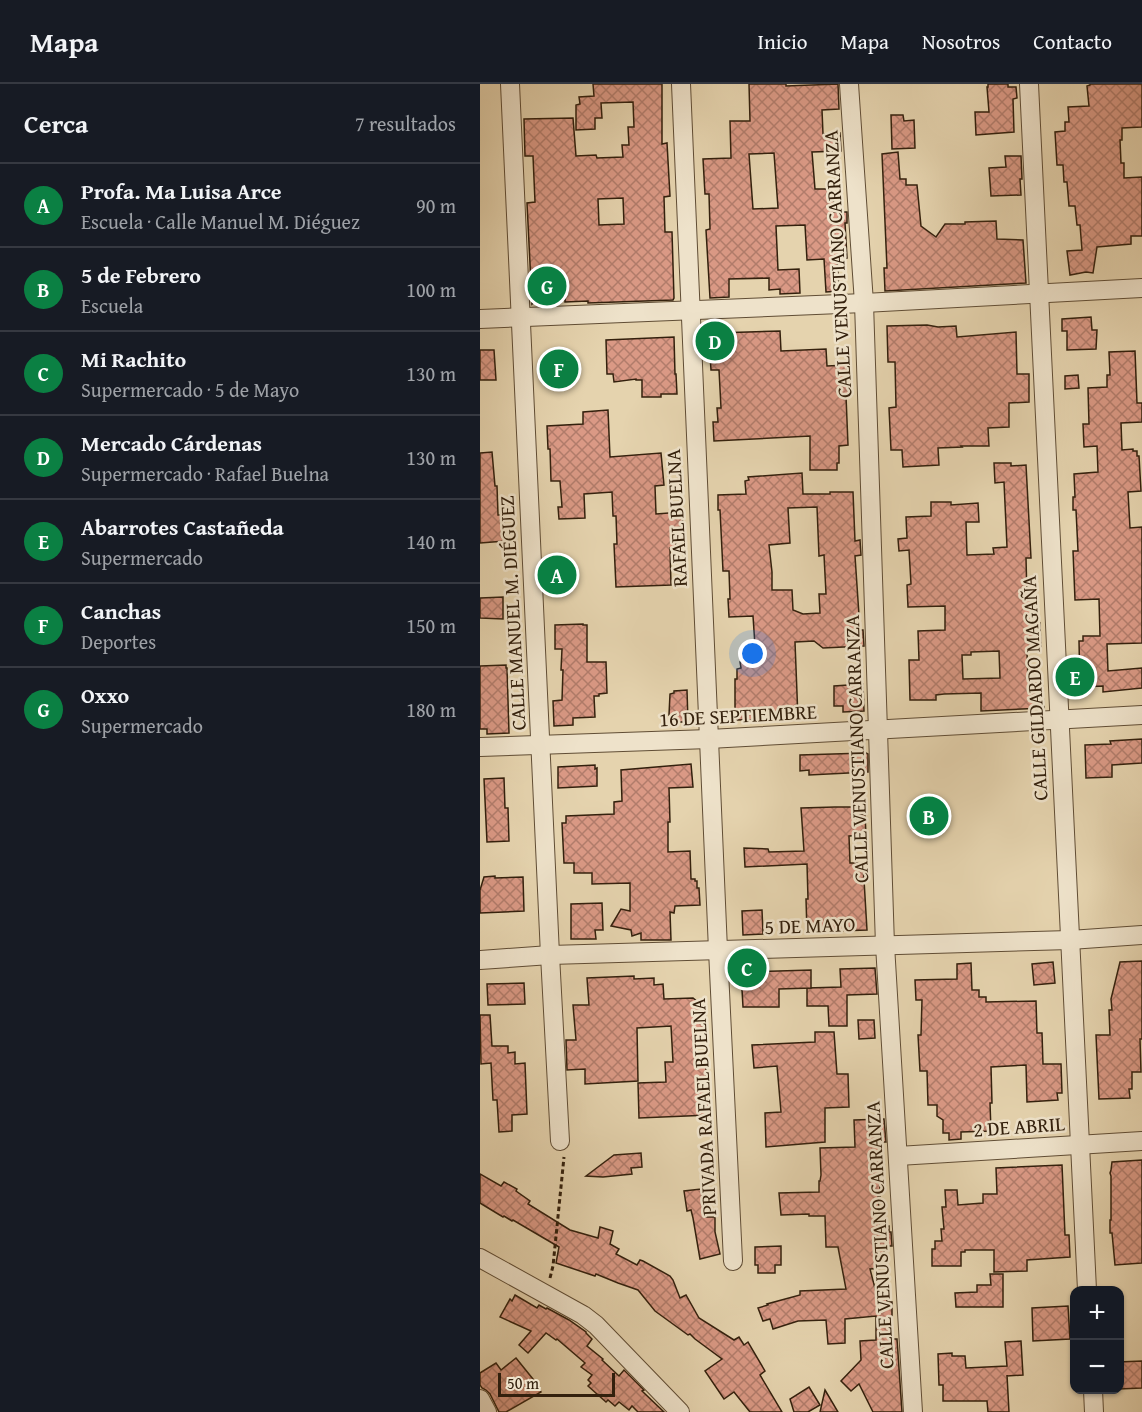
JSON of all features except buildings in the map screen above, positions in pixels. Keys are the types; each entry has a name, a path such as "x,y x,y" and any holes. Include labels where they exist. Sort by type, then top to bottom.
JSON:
{"street":[{"name":"CALLE MANUEL M. DIÉGUEZ","path":"510,84 560,1141"},
{"name":"RAFAEL BUELNA","path":"681,84 718,950"},
{"name":"CALLE VENUSTIANO CARRANZA","path":"849,84 864,303 885,945 913,1412"},
{"name":"CALLE GILDARDO MAGAÑA","path":"1029,84 1057,719 1087,1286"},
{"path":"480,319 864,303 1142,288"},
{"name":"16 DE SEPTIEMBRE","path":"480,747 627,743 1142,715"},
{"name":"5 DE MAYO","path":"480,960 550,955 1070,940 1142,935"},
{"name":"PRIVADA RAFAEL BUELNA","path":"718,950 733,1261"},
{"name":"2 DE ABRIL","path":"898,1156 1142,1142"},
{"path":"480,1258 596,1324 680,1412"},
{"path":"1093,1394 1094,1412"},
{"path":"480,1399 487,1412"}],"path":[{"path":"553,1266 565,1159"}],"place":[{"name":"Oxxo","path":"547,286"},
{"name":"Mercado Cárdenas","path":"715,341"},
{"name":"Canchas","path":"559,369"},
{"name":"Profa. Ma Luisa Arce","path":"557,575"},
{"name":"Abarrotes Castañeda","path":"1075,677"},
{"name":"5 de Febrero","path":"929,816"},
{"name":"Mi Rachito","path":"747,968"}]}
